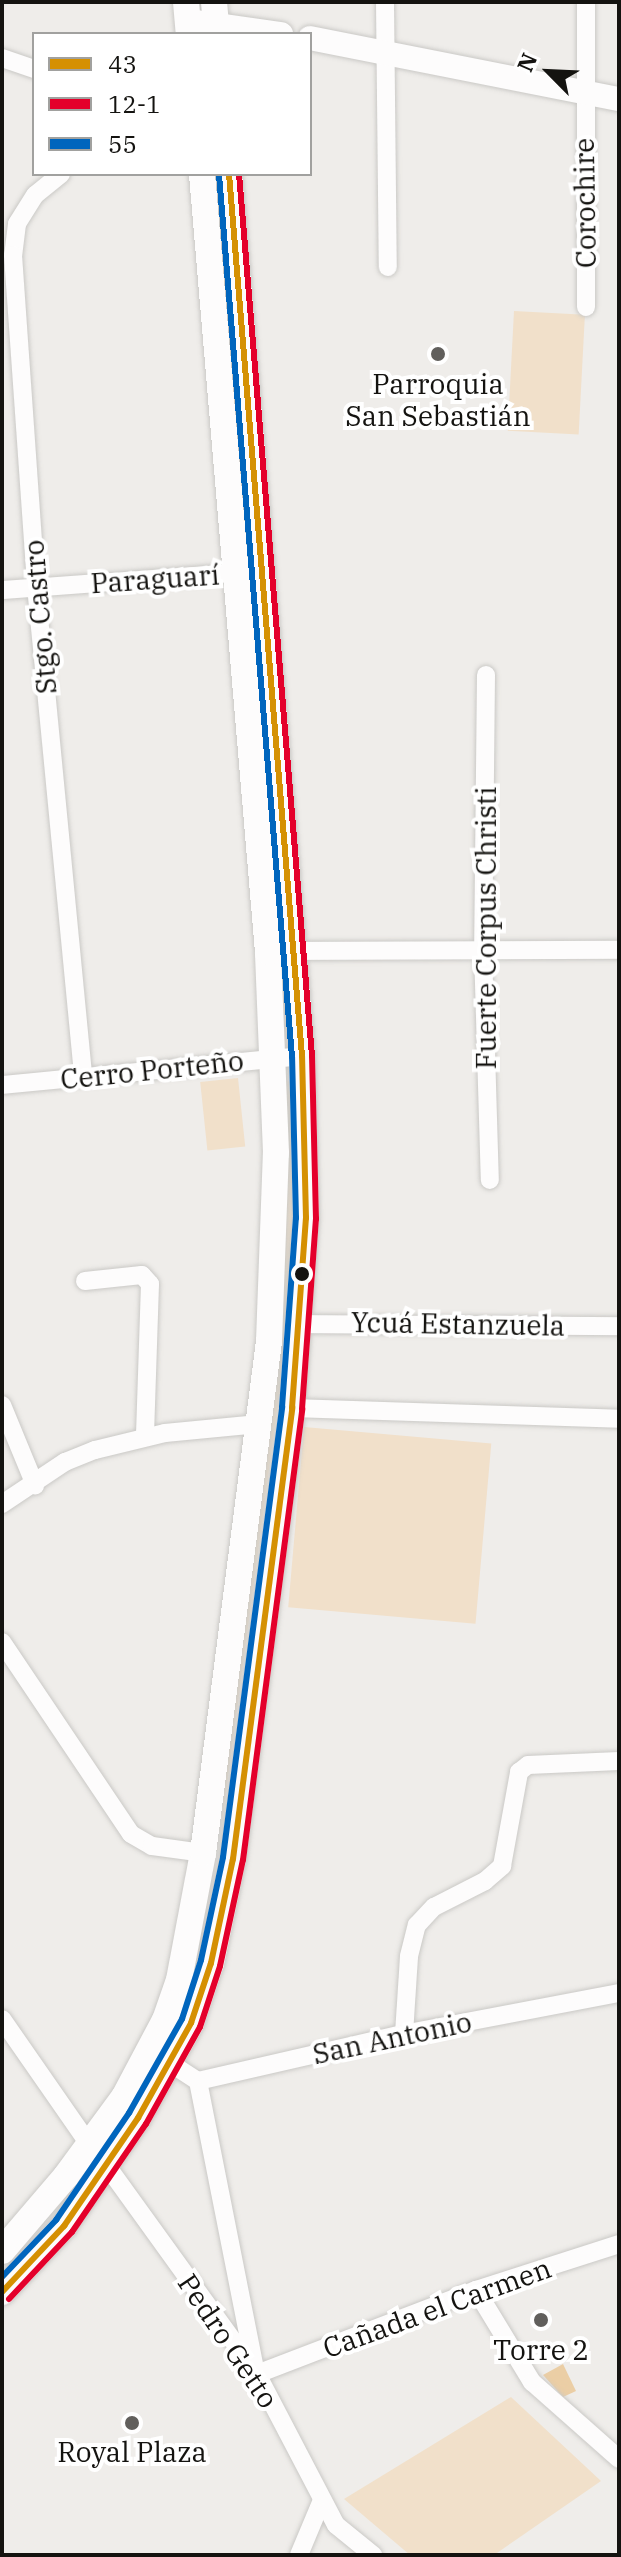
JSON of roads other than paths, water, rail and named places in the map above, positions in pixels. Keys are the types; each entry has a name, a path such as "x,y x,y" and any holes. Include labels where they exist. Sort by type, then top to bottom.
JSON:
{"highway":[{"path":"2,2292 64,2226 107,2166 191,2023 211,1963 233,1859 292,1408 306,1218 302,1056 281,951 234,573 202,176"},
{"path":"2,2251 124,2097 165,2020 179,1980 203,1853 259,1424 276,1240 274,1058 281,951 261,571 229,176"}],"main road":[{"path":"188,19 216,20 272,32"},
{"path":"312,38 385,50 619,99"}],"street":[{"path":"385,2 388,267"},
{"name":"Corochire","path":"586,2 586,307"},
{"path":"2,58 32,68"},
{"name":"Stgo. Castro","path":"59,176 35,195 17,224 13,255 36,586 83,1076"},
{"name":"Paraguarí","path":"2,590 261,571"},
{"name":"Fuerte Corpus Christi","path":"486,675 483,950 490,1180"},
{"path":"281,951 619,950"},
{"name":"Cerro Porteño","path":"2,1085 302,1056"},
{"path":"85,1281 142,1275 150,1284 145,1437"},
{"name":"Ycuá Estanzuela","path":"297,1324 619,1326"},
{"path":"2,1405 35,1485"},
{"path":"292,1408 619,1419"},
{"path":"2,1504 35,1485 65,1462 145,1437 259,1424"},
{"path":"2,1642 131,1834 152,1846 203,1853"},
{"path":"404,2034 409,1956 417,1925 434,1907 485,1881 502,1866 519,1772 528,1765 619,1761"},
{"name":"San Antonio","path":"198,2081 404,2034 619,1993"},
{"path":"2,2019 89,2144"},
{"path":"170,2063 198,2081 257,2374"},
{"name":"Pedro Getto","path":"107,2166 257,2374 336,2525 373,2555"},
{"name":"Cañada el Carmen","path":"257,2374 476,2290 619,2244"},
{"path":"476,2290 532,2382 619,2459"},
{"path":"299,2555 322,2500"}],"place":[{"name":"Parroquia San Sebastián","path":"438,354"},
{"name":"Torre 2","path":"541,2320"},
{"name":"Royal Plaza","path":"132,2423"}]}
